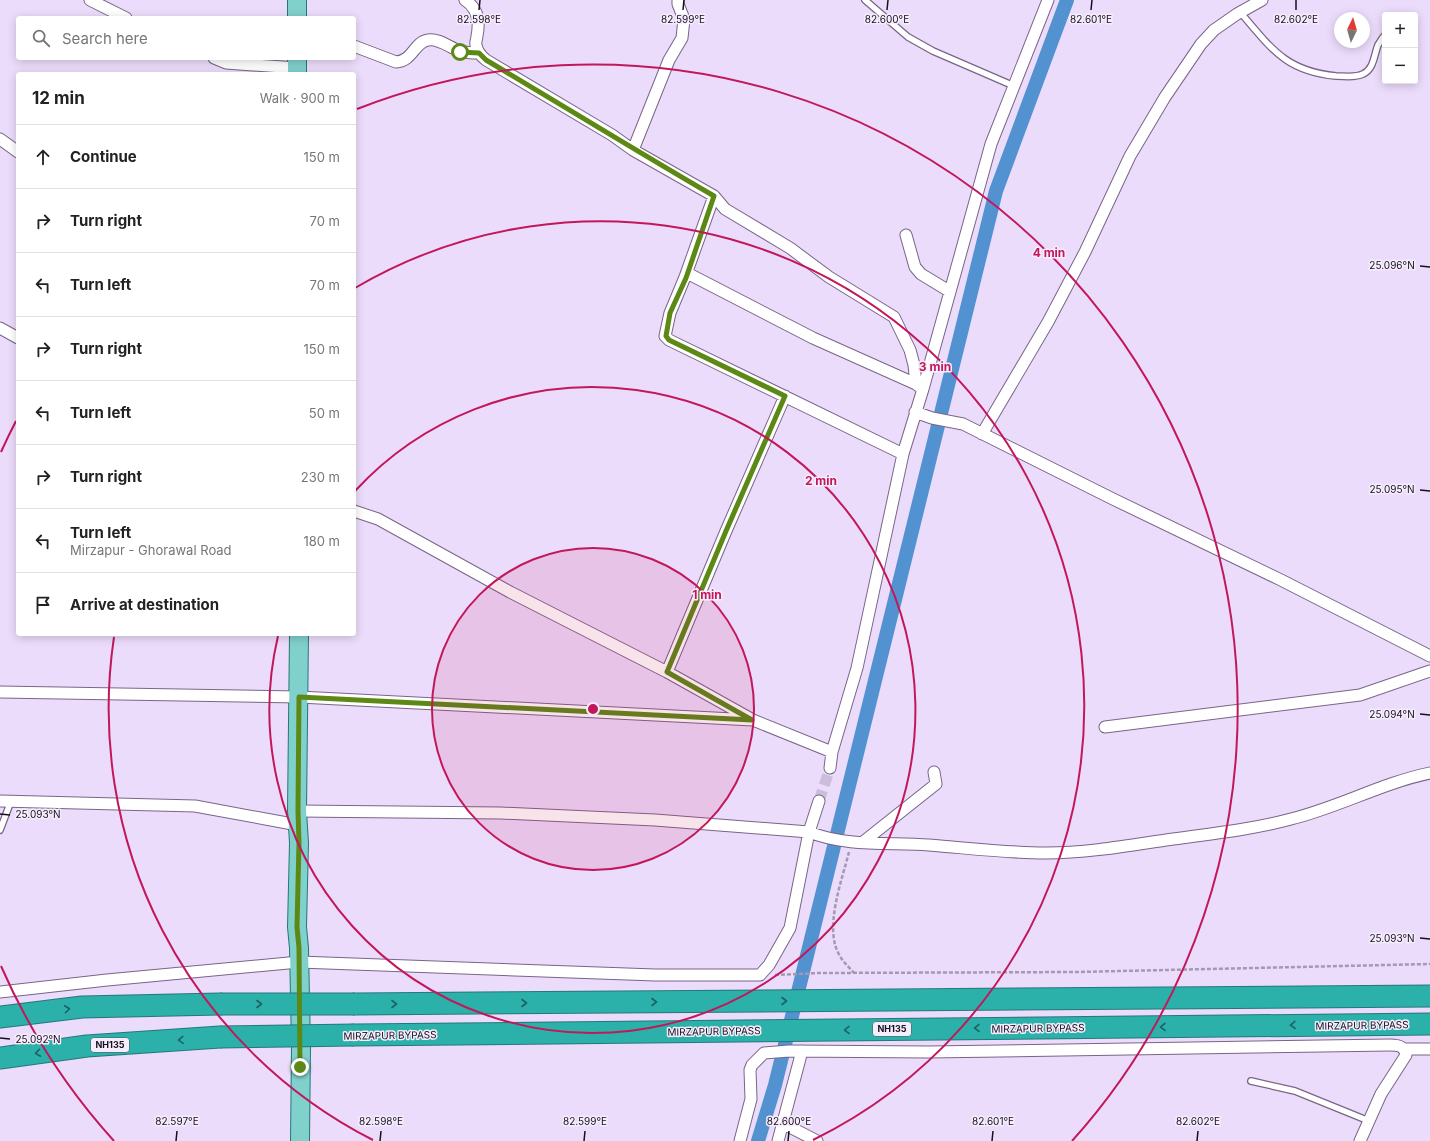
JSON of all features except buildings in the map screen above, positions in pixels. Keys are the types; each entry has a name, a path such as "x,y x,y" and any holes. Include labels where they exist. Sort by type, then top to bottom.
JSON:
{"highway":[{"path":"0,1017 82,1007 220,1004 1430,996"},
{"name":"MIRZAPUR BYPASS","path":"0,1058 87,1046 220,1037 1430,1024"}],"main road":[{"path":"297,0 297,16"},
{"path":"299,636 297,927 299,962 300,1141"}],"street":[{"path":"90,0 122,16"},
{"path":"465,0 471,4 476,11 479,22 476,46 479,53 486,60 612,135 633,150 714,196 725,209 790,248 829,277 894,317 910,350 920,387"},
{"path":"633,150 669,60 682,38 684,19 678,4 678,0"},
{"path":"830,768 832,752 857,668 903,454 915,412 920,387 949,291 990,144 1048,0"},
{"path":"982,434 1048,322 1085,252 1130,156 1141,136 1201,44 1214,30 1240,12 1262,0"},
{"path":"356,47 396,62 402,62 409,57 424,41 429,40 436,40 460,52 479,53"},
{"path":"219,60 226,63 297,67"},
{"path":"0,139 16,151"},
{"path":"714,196 687,273 670,313 666,336 669,340 903,454"},
{"path":"906,235 915,267 921,274 949,291"},
{"path":"687,273 813,338 920,387"},
{"path":"0,328 16,337"},
{"path":"667,672 785,396"},
{"path":"915,412 932,418 963,424 1113,499 1281,580 1430,656"},
{"path":"356,512 378,519 510,592 667,672 752,720 832,752"},
{"path":"1105,727 1360,695 1430,671"},
{"path":"0,692 299,697 752,720"},
{"path":"863,842 936,784 934,772"},
{"path":"6,801 195,806 298,818 516,814 655,820 809,832 823,838 848,841 928,845 1020,853 1048,853 1097,850 1250,829 1292,819 1387,784 1411,777 1430,774"},
{"path":"0,992 106,980 299,962 647,974 760,975 769,965 790,928 809,832 819,801"},
{"path":"740,1141 751,1098 750,1076 752,1065 764,1053 789,1051 929,1052 1390,1045 1398,1045 1404,1048 1430,1049"},
{"path":"1360,1141 1381,1094 1406,1055 1404,1048"},
{"path":"778,1141 802,1051"},
{"path":"782,1123 817,1141"}],"lane":[{"path":"865,0 908,37 933,51 1014,86"},
{"path":"1240,12 1275,52 1289,63 1307,71 1352,77 1363,74 1369,70 1373,63 1379,43 1382,39"},
{"path":"0,830 6,801"},
{"path":"1251,1081 1295,1092 1369,1121"}],"path":[{"path":"848,841 834,912 833,929 834,943 839,955 854,973"},
{"path":"791,975 819,973 1077,972 1430,964"}],"waterway":[{"path":"758,1141 775,1085 996,191 1067,0"}],"tunnel":[{"path":"819,801 830,768"}],"route":[{"path":"300,1067 299,948 297,927 299,843 299,697 752,720 667,672 785,396 669,340 666,336 670,313 686,278 714,196 633,150 612,135 486,60 479,53 460,52"}]}
